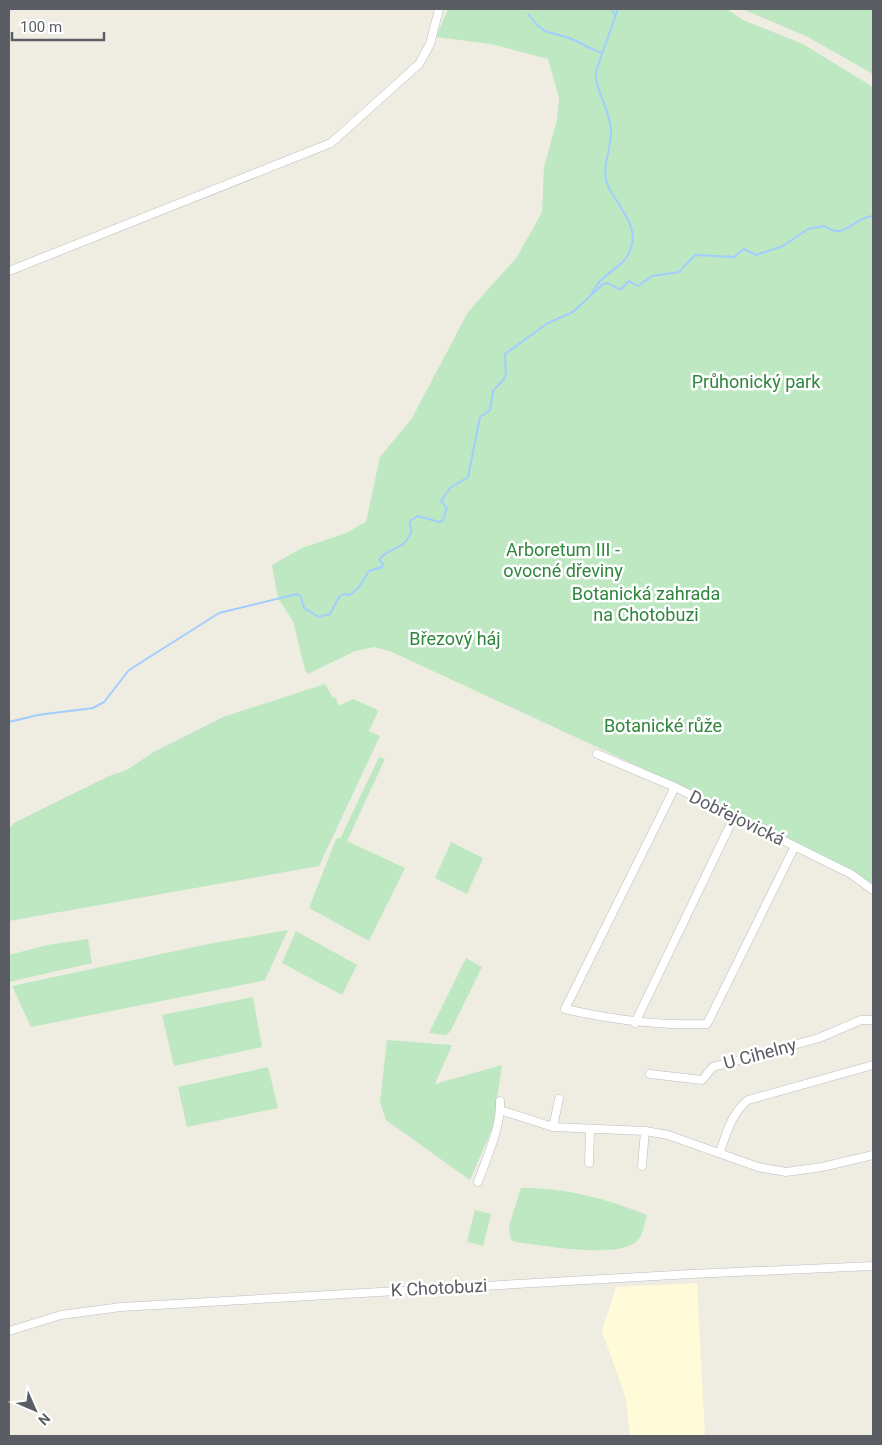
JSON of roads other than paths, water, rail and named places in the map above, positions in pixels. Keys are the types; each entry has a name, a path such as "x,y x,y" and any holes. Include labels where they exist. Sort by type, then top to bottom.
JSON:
{"street":[{"path":"9,271 331,143 419,64 430,44 439,9"},
{"name":"Dobřejovická","path":"597,754 675,787 795,846 851,874 873,890"},
{"path":"675,787 565,1009 635,1023 707,1024 795,846"},
{"path":"635,1023 734,816"},
{"name":"U Cihelny","path":"650,1074 702,1080 713,1067 820,1038 861,1020 873,1020"},
{"path":"720,1152 738,1108 748,1100 873,1065"},
{"path":"553,1127 559,1099"},
{"path":"478,1182 494,1138 500,1101"},
{"path":"500,1110 553,1127 645,1131 668,1135 758,1167 786,1172 822,1167 873,1155"},
{"path":"588,1163 590,1130"},
{"path":"642,1166 645,1131"},
{"name":"K Chotobuzi","path":"9,1331 60,1315 121,1307 691,1274 873,1266"}],"waterway":[{"path":"611,9 615,15"},
{"path":"592,293 601,280 624,261 633,240 630,223 608,186 606,179 605,173 611,130 596,79 596,71 618,9"},
{"path":"528,14 545,31 578,42 602,53"},
{"path":"9,722 38,715 93,708 104,702 129,670 219,613 297,594 301,597 304,608 319,617 330,614 339,597 343,594 350,595 359,587 369,571 382,567 383,564 379,560 383,556 404,543 411,532 410,521 418,516 439,522 443,520 447,508 441,501 450,488 468,477 480,417 490,410 493,391 506,374 505,354 548,323 573,312 603,284 608,283 620,290 629,281 638,286 652,276 679,272 695,255 734,257 744,249 756,255 783,246 808,229 824,226 838,231 873,216"}],"park label":[{"name":"Průhonický park","path":"756,382"},
{"name":"Arboretum III - ovocné dřeviny","path":"563,560"},
{"name":"Botanická zahrada na Chotobuzi","path":"646,604"},
{"name":"Březový háj","path":"455,639"},
{"name":"Botanické růže","path":"663,726"}]}
